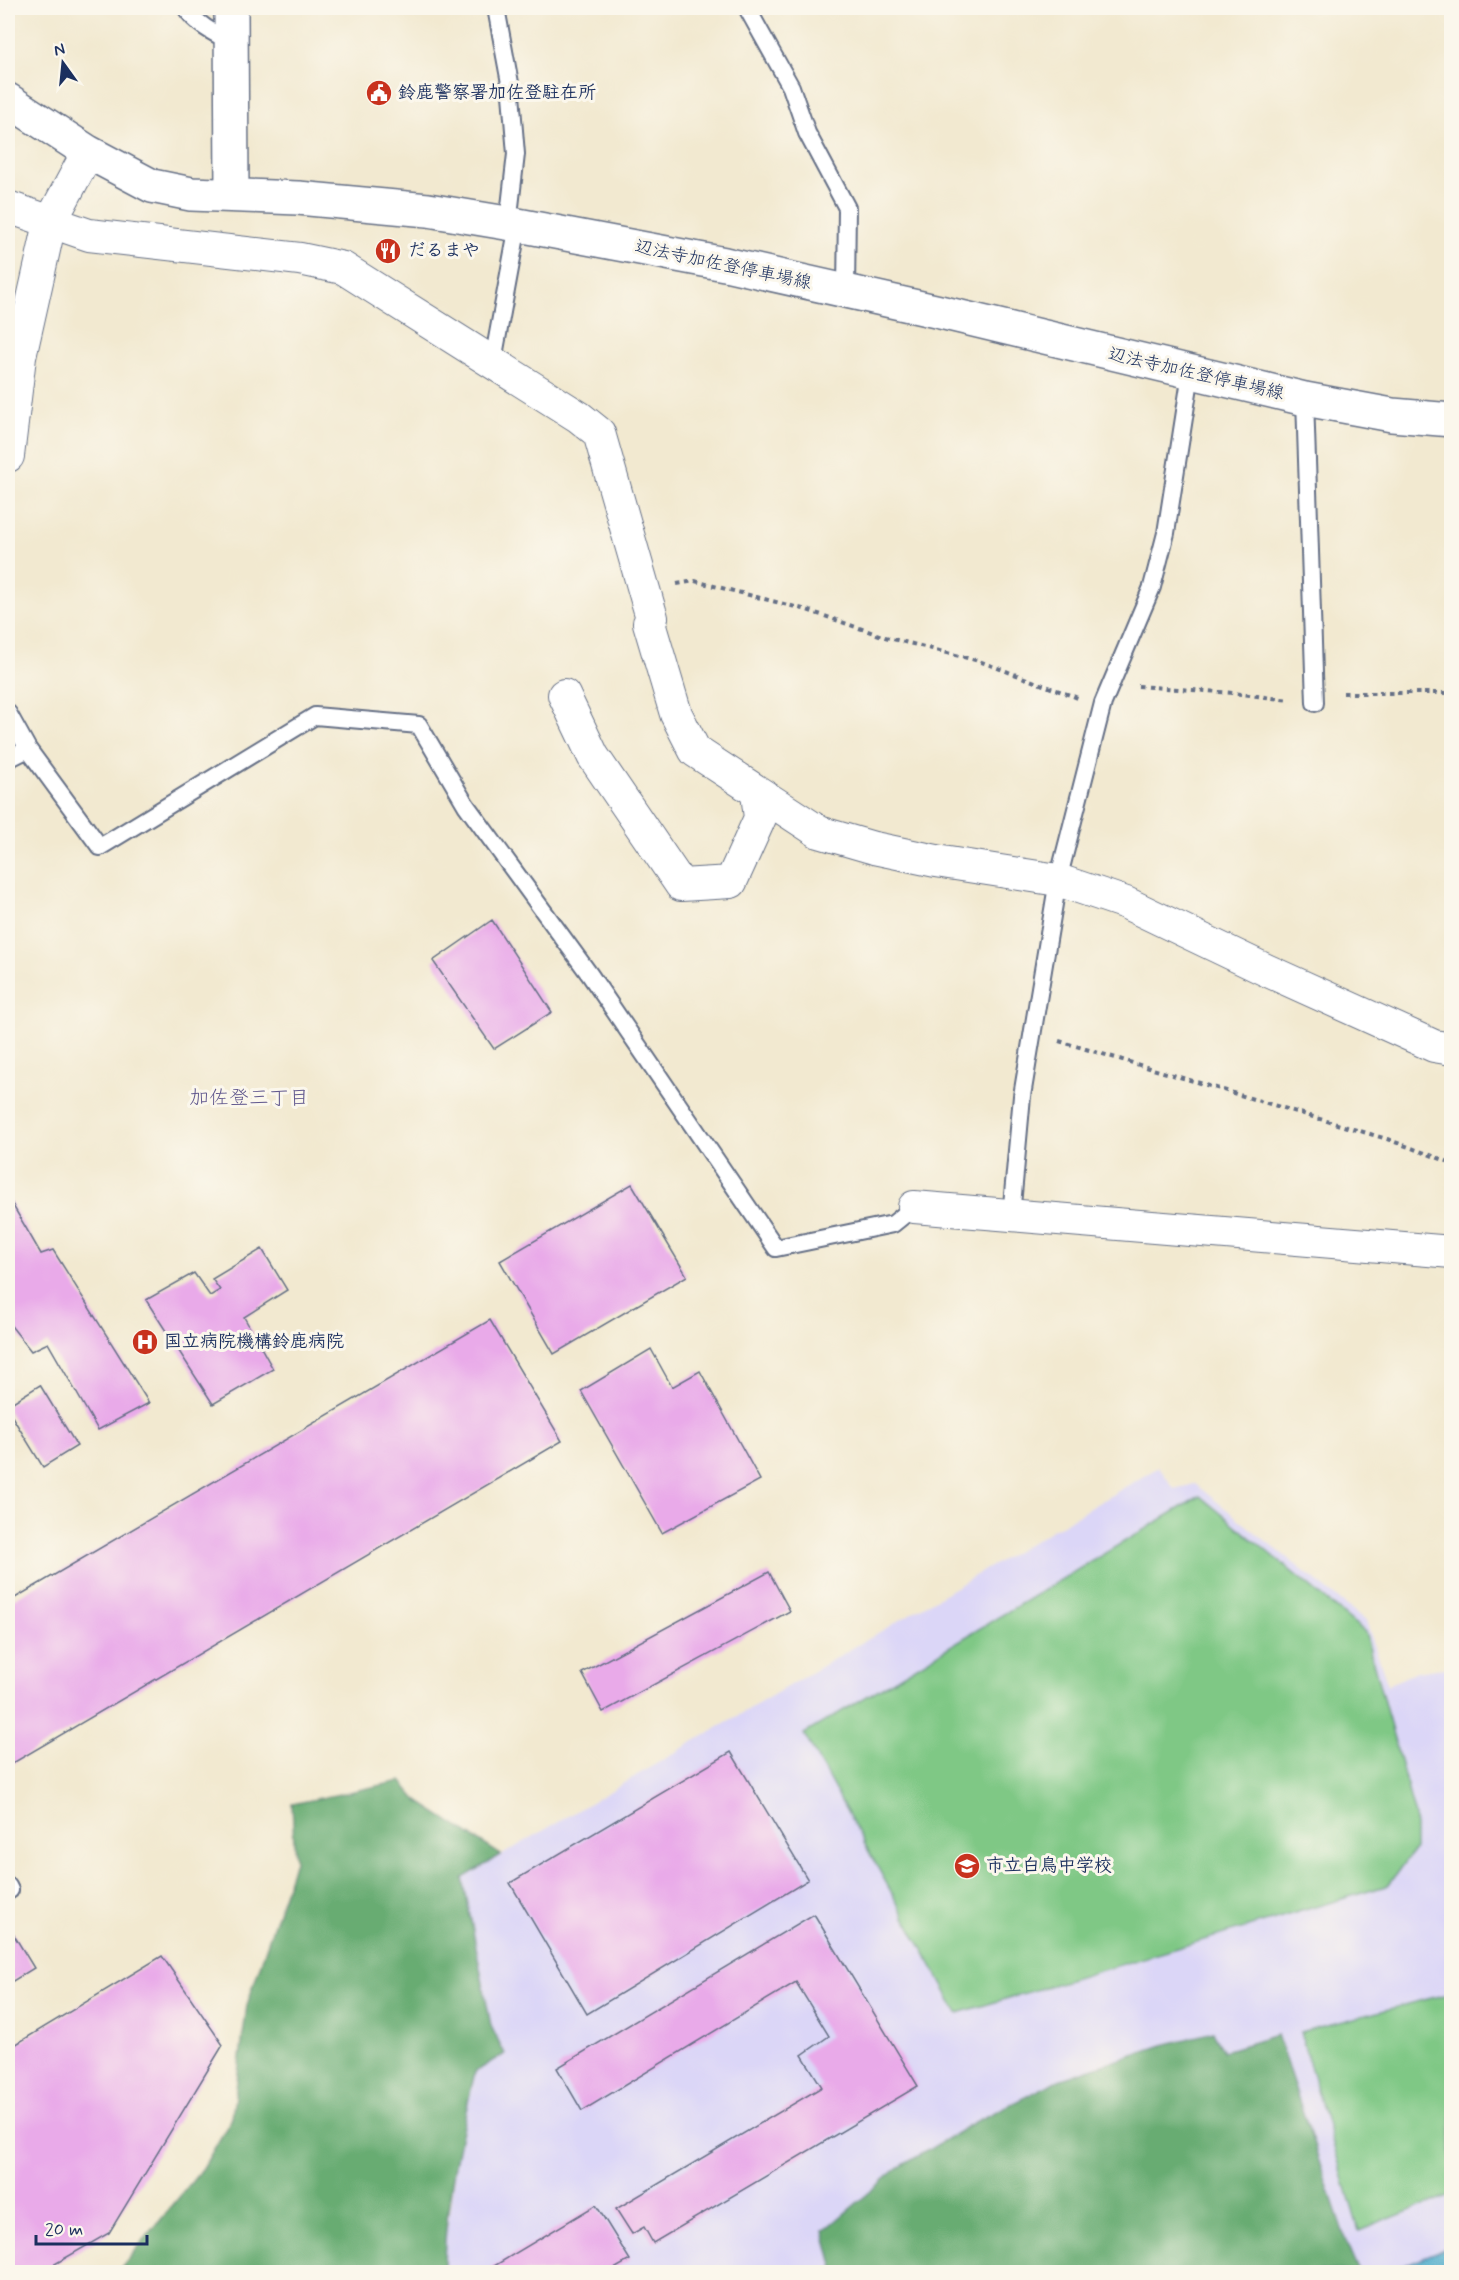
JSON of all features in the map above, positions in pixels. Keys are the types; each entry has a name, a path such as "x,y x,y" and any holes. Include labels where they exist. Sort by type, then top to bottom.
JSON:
{"main road":[{"path":"231,8 232,195"},
{"name":"辺法寺加佐登停車場線","path":"8,100 88,152 152,186 190,194 298,198 428,210 513,224 724,264 1305,399 1392,415 1452,420"}],"street":[{"path":"8,456 14,360 50,223 88,152"},
{"path":"8,207 89,235 300,259 343,268 579,417 599,433 652,618 649,623 676,714 695,751 819,832 936,861 1058,880 1126,903 1266,970 1434,1046 1452,1049"},
{"path":"564,695 593,756 681,885 730,882 760,818 757,793"},
{"path":"914,1207 1452,1252"}],"lane":[{"path":"186,8 192,17 211,32 230,41"},
{"path":"493,361 513,224 516,154 510,83 496,8"},
{"path":"747,8 791,87 807,133 847,208 846,291"},
{"path":"1011,1216 1022,1096 1058,880 1102,703 1152,587 1166,533 1191,373"},
{"path":"1305,399 1315,698"},
{"path":"8,712 28,749 100,847 315,716 419,725 466,805 590,975 776,1248 893,1224 914,1207"},
{"path":"8,759 28,749"},
{"path":"8,1886 10,1890 8,1891"}],"path":[{"path":"644,589 695,581 807,610 885,637 979,661 1083,700 1102,703"},
{"path":"1111,684 1315,698 1452,693"},
{"path":"1032,1033 1387,1139 1452,1163"}],"shaded area":[{"name":"市立白鳥中学校","path":"1159,1467 1174,1489 1195,1484 1366,1621 1388,1685 1416,1672 1451,1667 1451,2272 1359,2272 1347,2244 1276,2036 1223,2051 1213,2032 1163,2045 1059,2080 973,2123 824,2231 835,2272 444,2272 444,2250 459,2140 475,2072 504,2054 491,2026 463,1878"}],"green space":[{"path":"1200,1496 1365,1632 1415,1816 1415,1849 1389,1885 958,2013 804,1734"},
{"path":"401,1781 419,1802 501,1855 463,1878 491,2026 505,2054 475,2072 450,2197 444,2272 118,2272 203,2168 232,2118 247,2005 295,1861 292,1804"},
{"path":"1451,1993 1451,2195 1359,2231 1300,2032"},
{"path":"1213,2032 1224,2051 1277,2035 1347,2244 1359,2272 835,2272 824,2231 898,2168 973,2123 1059,2080 1163,2045"}],"water":[{"path":"1451,2246 1451,2272 1401,2272 1399,2267"}],"building":[{"path":"492,920 552,1012 494,1049 433,961"},
{"path":"632,1184 687,1276 554,1354 500,1261"},
{"path":"8,1197 41,1254 53,1250 149,1403 98,1430 48,1343 31,1351 8,1322"},
{"path":"262,1249 287,1290 244,1317 273,1369 213,1404 146,1300 194,1273 210,1296 220,1290 212,1279"},
{"path":"490,1320 562,1441 8,1766 8,1602"},
{"path":"651,1349 672,1387 700,1371 760,1480 662,1533 581,1391"},
{"path":"40,1385 77,1446 43,1467 8,1410 8,1405"},
{"path":"769,1572 790,1611 603,1712 582,1673"},
{"path":"731,1752 808,1880 587,2014 510,1883"},
{"path":"814,1914 918,2086 653,2243 644,2227 632,2234 616,2209 822,2087 802,2055 829,2036 796,1982 582,2111 557,2068"},
{"path":"8,1928 34,1968 8,1984"},
{"path":"162,1956 223,2045 109,2233 41,2272 8,2272 8,2049"},
{"path":"596,2205 630,2260 609,2272 484,2272"}],"place":[{"name":"鈴鹿警察署加佐登駐在所","path":"379,93"},
{"name":"だるまや","path":"388,251"},
{"name":"国立病院機構鈴鹿病院","path":"145,1342"},
{"name":"市立白鳥中学校","path":"967,1866"}],"district":[{"name":"加佐登三丁目","path":"249,1098"}]}
